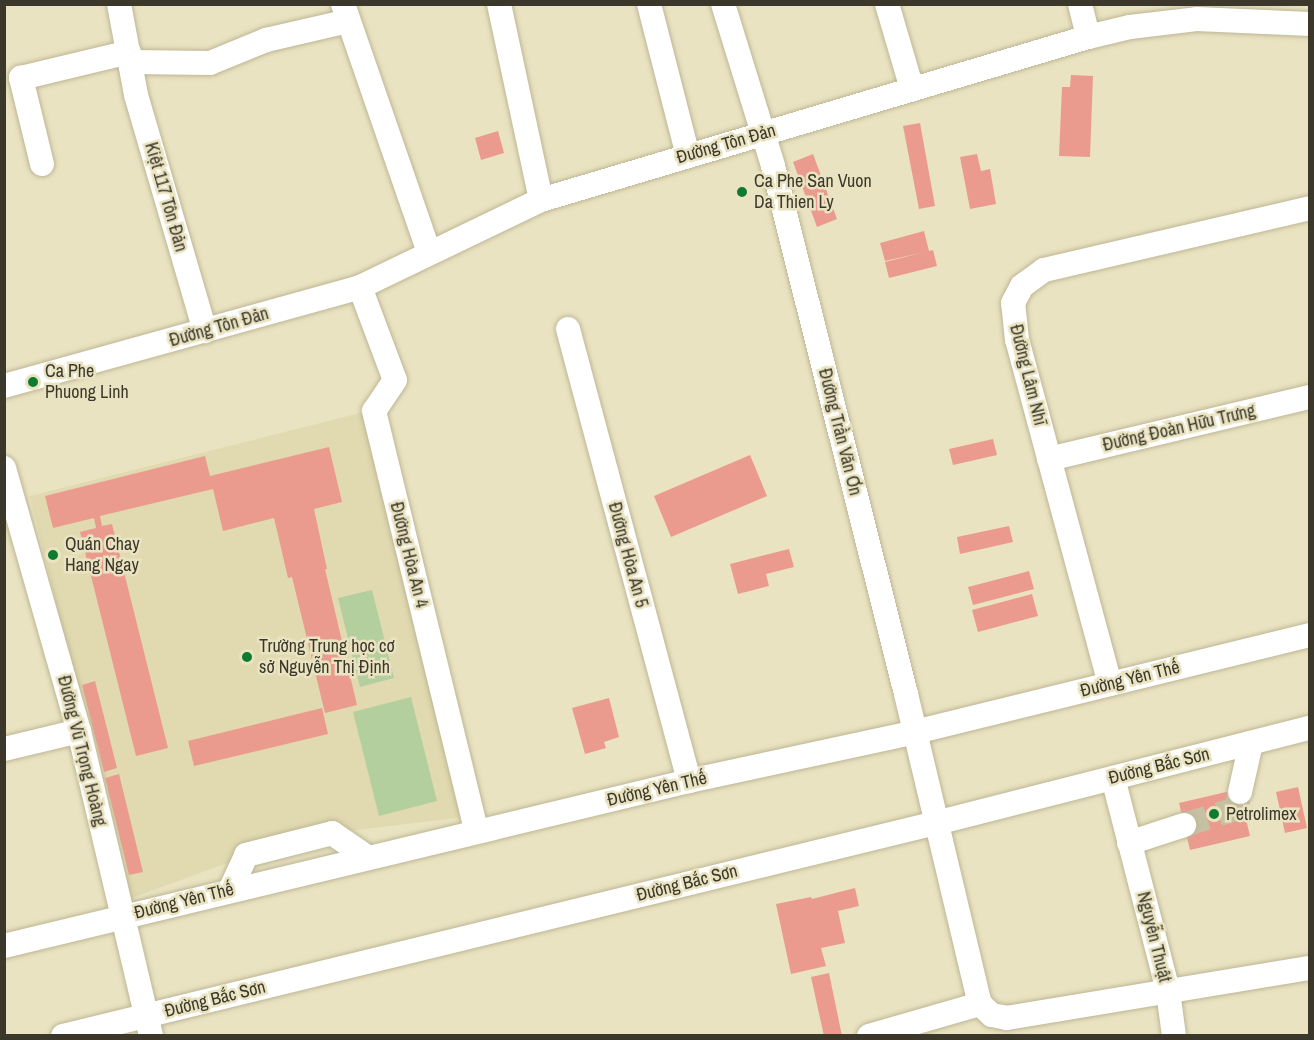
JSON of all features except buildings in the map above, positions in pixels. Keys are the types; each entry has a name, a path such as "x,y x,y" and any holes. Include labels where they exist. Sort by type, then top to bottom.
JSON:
{"street":[{"name":"Kiệt 117 Tôn Đản","path":"119,4 136,94 205,331"},
{"path":"499,4 541,200"},
{"path":"649,4 688,156"},
{"name":"Đường Trần Văn Ơn","path":"723,4 764,133 918,744 980,1004"},
{"path":"887,4 912,89"},
{"path":"1080,4 1088,37"},
{"name":"Đường Tôn Đản","path":"4,386 360,287 541,200 1088,37 1196,12 1310,24"},
{"path":"42,164 21,78 130,57 210,63 266,40 345,13 429,253"},
{"name":"Đường Lâm Nhĩ","path":"1110,684 1017,340 1013,303 1022,286 1044,270 1310,208"},
{"name":"Đường Hòa An 4","path":"360,287 395,380 374,411 476,831"},
{"name":"Đường Hòa An 5","path":"568,330 689,781"},
{"name":"Đường Đoàn Hữu Trưng","path":"1049,459 1310,397"},
{"name":"Đường Vũ Trọng Hoàng","path":"4,468 79,731 148,1025"},
{"name":"Đường Yên Thế","path":"4,946 689,781 918,744 1110,684 1310,635"},
{"name":"Đường Bắc Sơn","path":"63,1035 148,1025 1310,728"},
{"path":"4,749 79,731"},
{"path":"1240,792 1251,743"},
{"name":"Nguyễn Thuật","path":"1113,778 1168,992 1310,968"},
{"path":"1129,843 1184,825"},
{"path":"869,1035 980,1004 1008,1027 1168,992 1174,1035"}],"shaded area":[{"name":"Trường Trung học cơ sở Nguyễn Thị Định","path":"364,412 465,817 332,833 255,853 129,899 30,496"}],"green space":[{"path":"372,590 394,678 360,687 338,598"},
{"path":"411,697 437,801 379,816 353,712"}],"tunnel":[{"path":"1184,825 1236,809 1240,792"}],"place":[{"name":"Ca Phe San Vuon Da Thien Ly","path":"742,192"},
{"name":"Ca Phe Phuong Linh","path":"33,382"},
{"name":"Quán Chay Hang Ngay","path":"53,555"},
{"name":"Trường Trung học cơ sở Nguyễn Thị Định","path":"247,657"},
{"name":"Petrolimex","path":"1214,814"}]}
